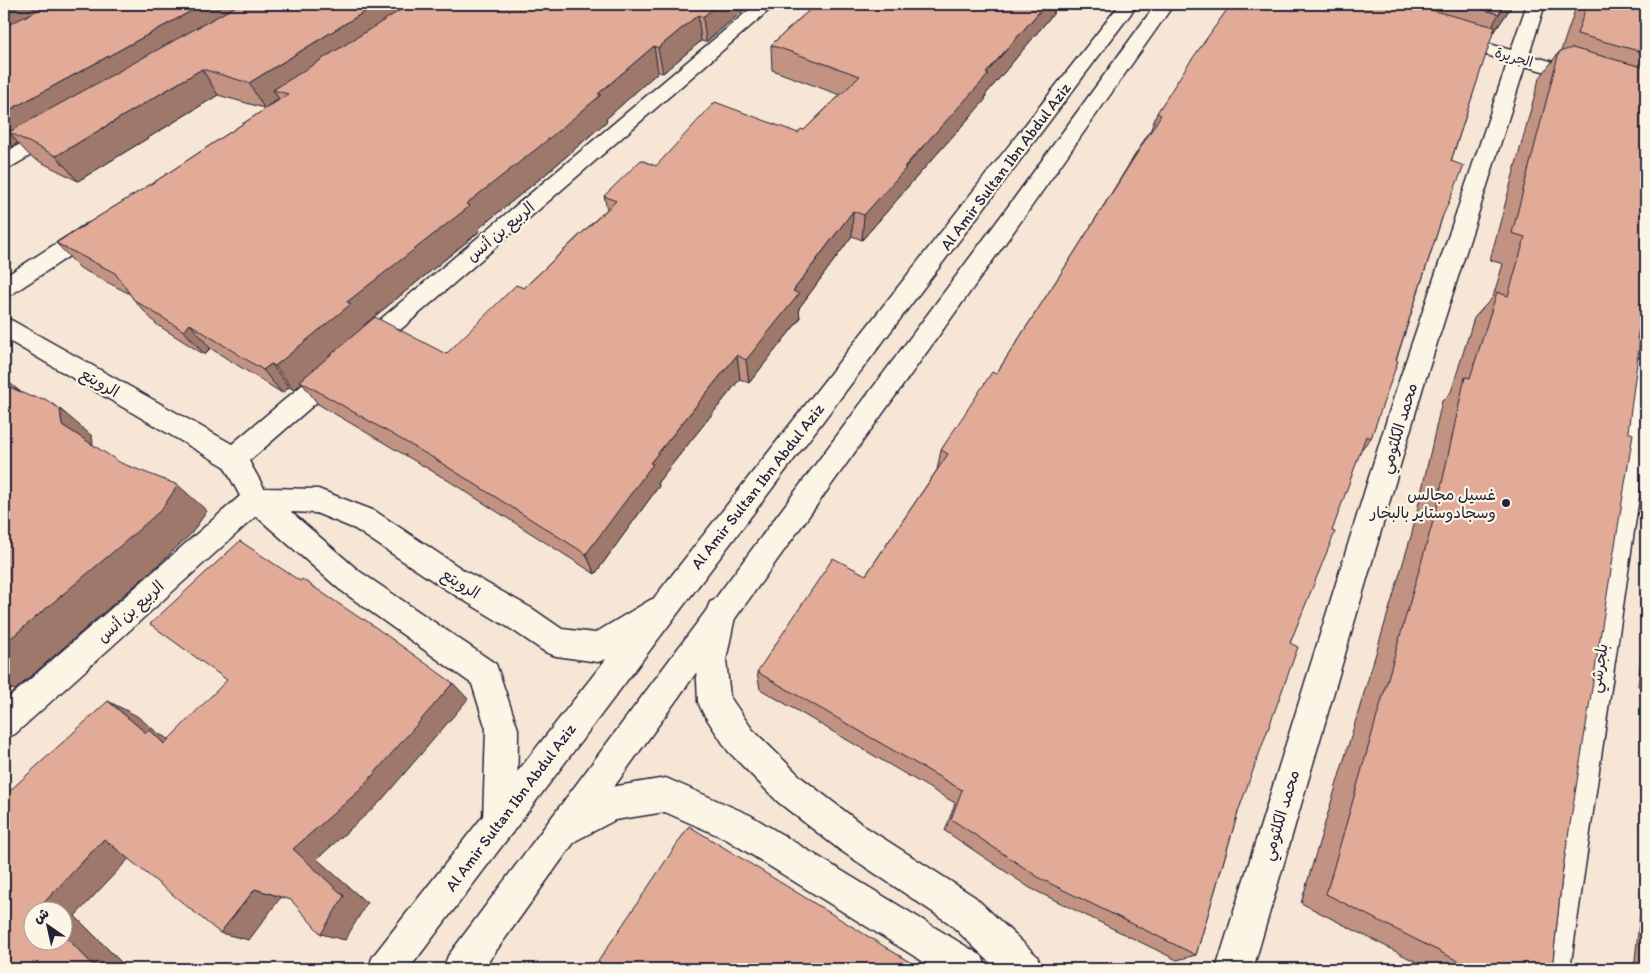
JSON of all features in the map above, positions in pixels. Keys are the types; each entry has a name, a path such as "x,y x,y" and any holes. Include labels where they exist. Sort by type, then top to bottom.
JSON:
{"street":[{"name":"الربيع بن أنس","path":"234,458 767,4"},
{"name":"Al Amir Sultan Ibn Abdul Aziz","path":"386,969 1129,4"},
{"name":"Al Amir Sultan Ibn Abdul Aziz","path":"461,969 1021,205 1165,4"},
{"name":"محمد الكلثومي","path":"1234,969 1410,387 1536,4"},
{"name":"الجريرة","path":"1435,35 1646,94"},
{"path":"4,162 73,122"},
{"path":"4,288 111,218"},
{"name":"الرويتع","path":"5,329 234,458"},
{"name":"بلجرشي","path":"1550,969 1646,366"},
{"path":"234,458 256,499 349,580 485,675 502,729 500,821"},
{"name":"الربيع بن أنس","path":"4,723 256,499"},
{"name":"الرويتع","path":"256,499 318,502 365,520 455,580 522,619 556,642 598,648 661,610"},
{"path":"721,612 711,660 714,702 740,740 790,790 852,838 962,910 1024,969"},
{"path":"562,831 612,804 666,795 738,828 969,969"}],"building":[{"path":"4,4 13,4 4,8"},
{"path":"50,4 204,4 4,113 4,27"},
{"path":"240,4 377,4 249,83 202,69 56,156 9,132"},
{"path":"410,4 718,4 703,17 698,15 658,48 654,46 598,94 601,95 539,147 466,204 470,206 347,302 351,304 275,366 271,364 263,370 190,324 184,331 134,300 115,273 56,243 159,179 288,94 273,90"},
{"path":"816,4 1046,4 986,73 989,74 904,167 906,168 864,215 853,211 793,291 799,294 746,360 737,355 650,463 653,464 586,554 435,459 300,381 375,317 446,354 516,285 524,288 616,201 604,196 641,160 656,166 715,102 798,133 801,129 804,130 860,76 771,45"},
{"path":"1231,4 1408,4 1495,27 1451,161 1464,166 1442,218 1396,360 1398,361 1371,438 1366,436 1332,531 1335,532 1290,643 1298,647 1239,809 1196,955 1041,879 951,819 962,790 757,672 833,558 866,575 948,454 941,450 992,372 996,374 1161,115 1157,113 1185,69"},
{"path":"1462,4 1513,4 1502,7 1499,14"},
{"path":"1587,4 1646,4 1646,53 1577,34"},
{"path":"1572,48 1646,68 1646,295 1637,339 1640,340 1628,432 1633,434 1563,868 1552,969 1474,969 1326,894 1436,511 1465,377 1470,378 1497,292 1508,296 1525,237 1512,233 1559,52"},
{"path":"4,384 29,396 45,399 60,409 62,425 121,463 178,485 161,510 4,644"},
{"path":"240,541 300,581 302,579 364,619 453,683 360,790 293,849 344,896 321,934 291,900 255,889 220,933 104,839 47,900 22,900 22,950 72,950 72,943 97,969 4,969 4,796 108,701 146,733 150,730 164,744 227,680 150,624"},
{"path":"689,826 921,969 593,969"}],"place":[{"name":"غسيل مجالس وسجادوستاير بالبخار","path":"1506,503"}]}
